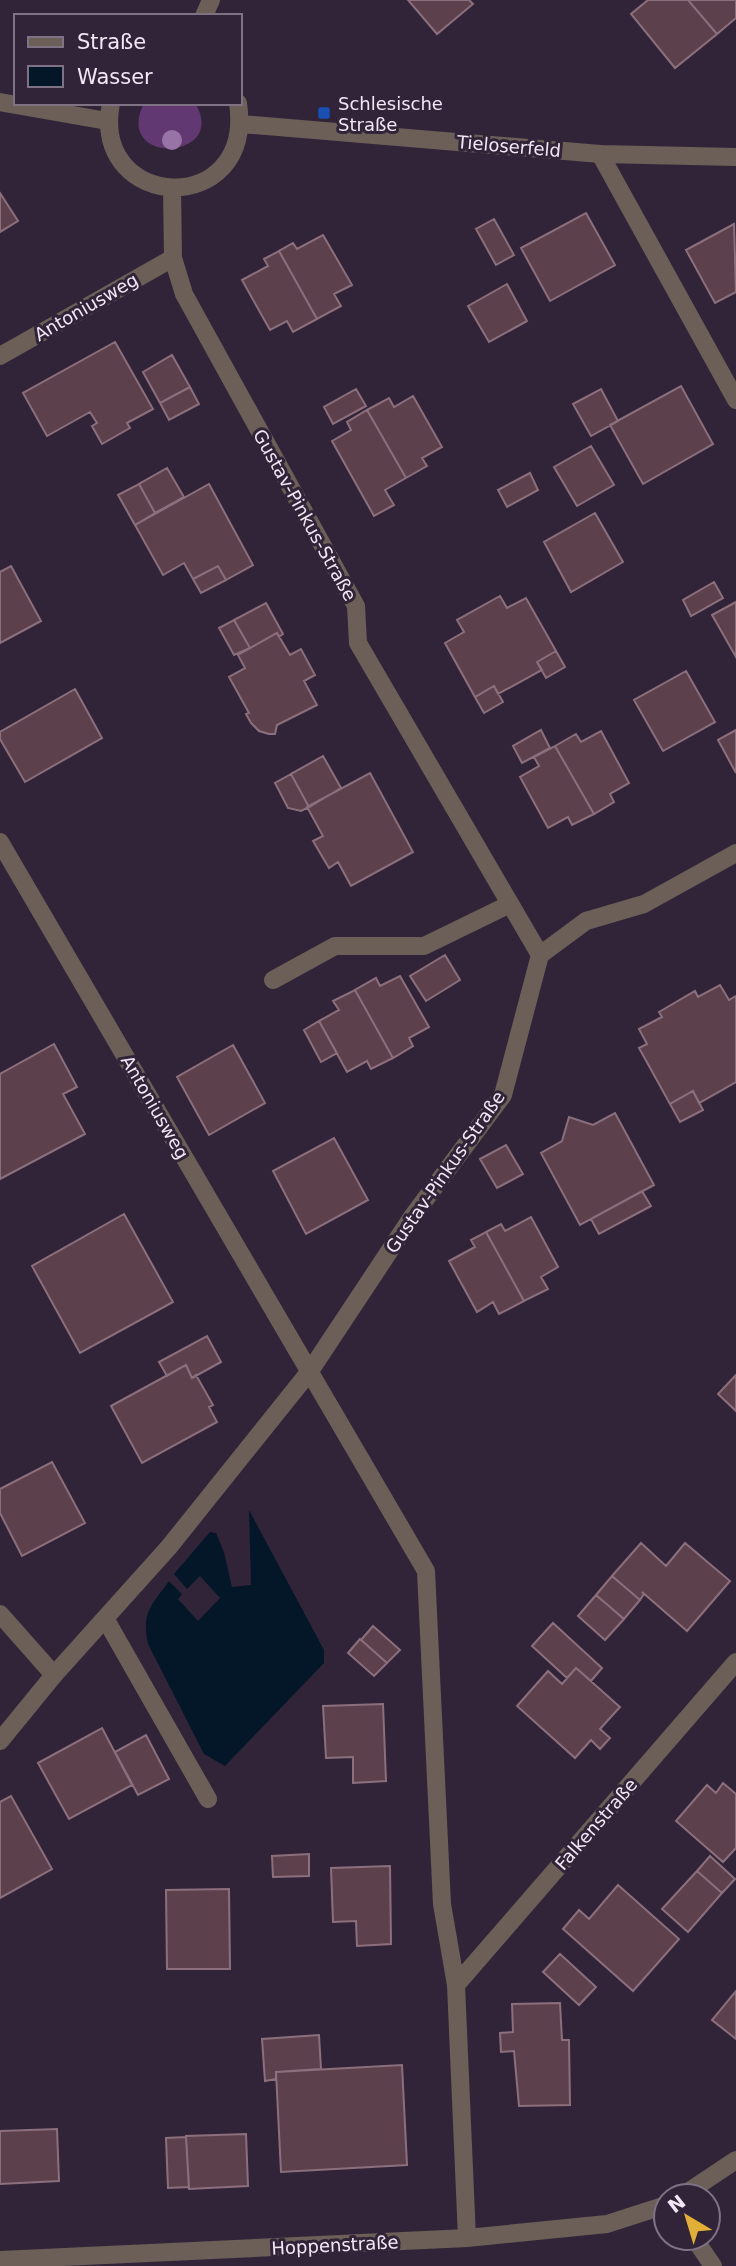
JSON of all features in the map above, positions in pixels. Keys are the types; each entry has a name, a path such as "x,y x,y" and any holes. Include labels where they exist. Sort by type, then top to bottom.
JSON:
{"street":[{"path":"33,105 109,112 112,146 125,168 147,183 172,189 193,187 212,178 227,163 237,145 241,124 238,105"},
{"name":"Tieloserfeld","path":"241,124 600,154 736,157"},
{"path":"600,154 736,400"},
{"name":"Gustav-Pinkus-Straße","path":"0,1741 54,1675 106,1620 310,1371 412,1217 503,1095 540,955 508,905 358,643 356,606 184,294 173,258 172,189"},
{"name":"Antoniusweg","path":"0,356 173,258"},
{"name":"Antoniusweg","path":"0,842 310,1371"},
{"path":"540,955 586,921 643,904 736,853"},
{"path":"273,980 335,946 424,946 508,905"},
{"path":"310,1371 426,1571 442,1904 456,1985 467,2238"},
{"path":"0,1614 54,1675"},
{"path":"106,1620 208,1799"},
{"name":"Falkenstraße","path":"456,1985 736,1661"},
{"path":"704,2182 736,2161"},
{"name":"Hoppenstraße","path":"0,2260 467,2238 607,2224 652,2210"}],"shaded area":[{"path":"143,105 196,105 202,122 197,136 186,145 171,148 155,146 143,138 138,124"}],"water":[{"path":"249,1510 324,1650 324,1663 225,1766 204,1754 148,1644 146,1624 153,1603 169,1581 182,1594 178,1599 198,1621 220,1598 200,1576 187,1589 174,1574 210,1532 216,1533 224,1552 232,1587 251,1585"}],"building":[{"path":"408,0 469,0 473,4 437,34"},
{"path":"648,0 688,0 717,34 675,68 631,14"},
{"path":"688,0 736,0 736,18 717,34"},
{"path":"0,193 18,221 0,232"},
{"path":"586,213 615,265 550,301 521,248"},
{"path":"494,219 514,255 496,265 476,229"},
{"path":"734,224 736,292 715,303 686,250"},
{"path":"323,235 352,285 334,294 341,306 317,319 279,251 293,243 297,249"},
{"path":"279,251 317,319 293,332 287,321 270,330 242,280 268,266 264,259"},
{"path":"507,284 527,321 489,342 468,306"},
{"path":"115,342 153,409 127,423 130,428 102,444 92,426 97,423 90,412 47,436 23,393"},
{"path":"172,355 190,387 160,403 143,372"},
{"path":"681,386 713,444 643,484 610,425"},
{"path":"190,387 199,404 169,420 160,403"},
{"path":"356,389 366,406 333,424 324,407"},
{"path":"601,389 618,421 591,436 573,404"},
{"path":"413,396 442,447 422,458 427,466 406,478 367,410 389,398 394,407"},
{"path":"367,410 406,478 385,490 394,505 374,516 332,441 351,430 347,422"},
{"path":"591,446 614,485 577,506 554,467"},
{"path":"167,468 184,497 155,513 139,484"},
{"path":"530,473 538,490 507,507 498,490"},
{"path":"139,484 155,513 135,525 118,495"},
{"path":"209,484 253,565 226,580 218,566 193,579 184,563 163,575 135,525"},
{"path":"595,513 623,562 571,592 544,542"},
{"path":"11,566 41,621 0,643 0,572"},
{"path":"218,566 226,580 201,593 193,579"},
{"path":"714,582 723,598 691,616 683,600"},
{"path":"500,596 507,608 526,598 556,651 537,662 542,670 498,694 494,686 475,697 445,643 464,632 457,620"},
{"path":"736,602 736,657 712,615"},
{"path":"266,603 283,634 279,637 277,633 250,648 234,620"},
{"path":"234,620 250,648 234,655 219,628"},
{"path":"277,633 290,655 301,649 315,675 304,681 317,705 277,725 275,734 269,734 259,731 251,723 246,714 249,713 229,677 245,668 238,655"},
{"path":"556,651 565,667 546,678 537,662"},
{"path":"686,671 715,722 663,751 634,700"},
{"path":"494,686 503,702 484,713 475,697"},
{"path":"75,689 102,738 25,782 0,739 0,732"},
{"path":"541,730 550,748 522,763 513,746"},
{"path":"736,730 736,773 718,740"},
{"path":"601,731 629,783 610,794 614,802 594,814 555,746 576,734 581,742"},
{"path":"555,746 594,814 572,825 568,817 548,828 520,777 539,766 534,757"},
{"path":"323,756 341,788 309,807 291,774"},
{"path":"370,773 413,852 351,886 338,862 329,868 313,841 323,836 307,807"},
{"path":"291,774 309,807 301,811 288,808 275,783"},
{"path":"445,955 460,980 426,1001 410,976"},
{"path":"400,976 429,1027 409,1038 413,1046 393,1058 355,990 376,978 380,986"},
{"path":"720,985 729,1000 736,996 736,1082 699,1103 693,1091 670,1104 639,1048 647,1044 639,1029 662,1017 659,1012 695,991 698,997"},
{"path":"355,990 393,1058 371,1069 367,1061 347,1072 319,1021 339,1010 333,1001"},
{"path":"319,1021 337,1053 321,1062 304,1030"},
{"path":"54,1044 77,1087 63,1094 85,1134 0,1179 0,1074"},
{"path":"233,1045 265,1103 209,1135 177,1077"},
{"path":"693,1091 703,1110 680,1122 670,1104"},
{"path":"615,1113 654,1185 580,1225 541,1153 562,1141 569,1117 593,1125"},
{"path":"334,1138 368,1200 306,1234 273,1171"},
{"path":"506,1145 523,1174 497,1188 480,1159"},
{"path":"642,1191 651,1206 599,1234 591,1219"},
{"path":"124,1214 173,1302 80,1353 32,1266"},
{"path":"531,1217 558,1267 541,1277 548,1289 524,1301 486,1232 501,1224 505,1231"},
{"path":"486,1232 524,1301 499,1314 493,1302 477,1312 449,1261 475,1247 471,1240"},
{"path":"207,1336 221,1362 192,1378 186,1365 167,1376 159,1362"},
{"path":"186,1365 192,1378 196,1375 213,1405 209,1407 217,1422 142,1463 111,1406"},
{"path":"736,1375 736,1411 718,1394"},
{"path":"52,1462 85,1523 22,1556 0,1513 0,1489"},
{"path":"641,1543 666,1566 685,1543 730,1581 687,1631 642,1592 644,1594 640,1600 612,1576"},
{"path":"612,1576 640,1600 624,1619 596,1595"},
{"path":"596,1595 624,1619 605,1640 578,1616"},
{"path":"553,1623 602,1668 591,1681 576,1668 567,1678 532,1646"},
{"path":"373,1626 400,1650 387,1663 361,1640"},
{"path":"360,1639 387,1663 374,1676 348,1653"},
{"path":"576,1668 620,1707 600,1729 610,1738 600,1749 591,1740 575,1758 517,1706 548,1671 562,1684"},
{"path":"383,1704 386,1781 353,1783 353,1757 326,1758 323,1706"},
{"path":"102,1728 132,1785 69,1819 38,1763"},
{"path":"146,1735 169,1779 138,1795 115,1752"},
{"path":"723,1783 736,1794 736,1848 723,1862 676,1821 707,1785 716,1793"},
{"path":"11,1796 52,1869 0,1898 0,1802"},
{"path":"309,1854 309,1876 273,1877 272,1856"},
{"path":"710,1856 735,1879 722,1893 697,1871"},
{"path":"390,1866 391,1944 357,1946 356,1921 333,1922 331,1868"},
{"path":"697,1871 722,1893 688,1932 662,1909"},
{"path":"618,1885 679,1939 633,1991 563,1929 579,1910 589,1919"},
{"path":"229,1889 230,1969 167,1969 166,1890"},
{"path":"560,1954 596,1987 579,2005 543,1972"},
{"path":"736,1991 736,2039 712,2020"},
{"path":"560,2003 562,2040 569,2040 570,2105 519,2106 514,2051 501,2052 500,2033 513,2032 512,2004"},
{"path":"319,2035 321,2069 276,2072 276,2079 265,2081 262,2039"},
{"path":"402,2065 407,2165 281,2172 276,2072"},
{"path":"57,2129 59,2181 0,2184 0,2131"},
{"path":"246,2134 248,2186 189,2189 186,2136"},
{"path":"186,2137 189,2187 168,2188 166,2138"}],"place":[{"name":"Schlesische Straße","path":"324,113"}]}
